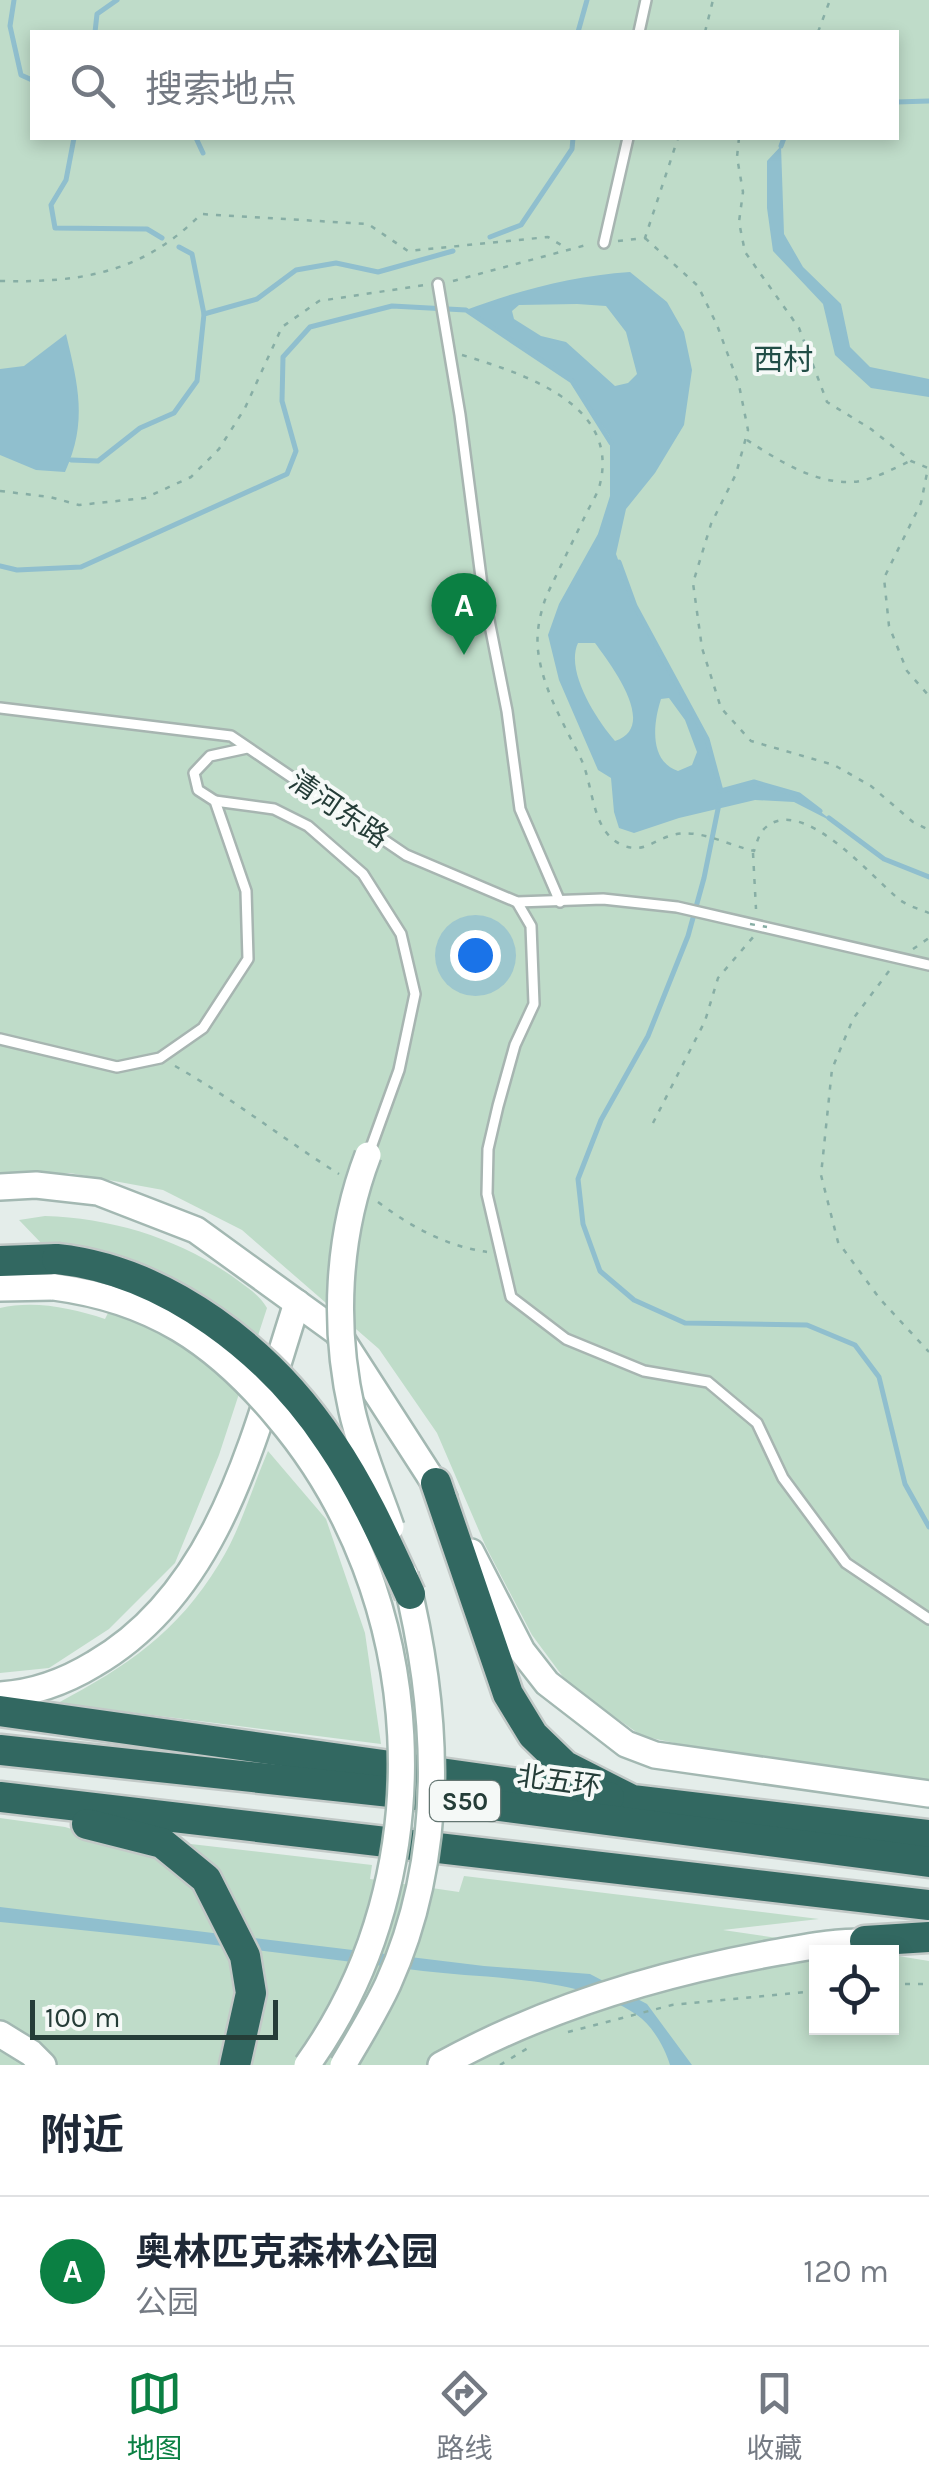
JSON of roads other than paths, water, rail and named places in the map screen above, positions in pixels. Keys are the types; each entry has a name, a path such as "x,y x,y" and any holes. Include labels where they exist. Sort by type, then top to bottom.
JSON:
{"highway":[{"path":"0,1261 56,1273 103,1268 150,1285 200,1313 256,1356 302,1403 330,1440 410,1594"},
{"path":"436,1484 508,1694 533,1735 564,1766 632,1800"},
{"path":"0,1711 632,1800 929,1835"},
{"name":"北五环","path":"0,1750 400,1793 929,1862"},
{"path":"0,1800 162,1843 206,1879 247,1966 251,1993 236,2065"},
{"name":"S50","path":"0,1800 929,1905"},
{"path":"865,1941 929,1937"}],"main road":[{"path":"344,2065 389,1982 415,1910 432,1805 430,1698 410,1594 358,1433 344,1362 340,1298 343,1250 352,1202 368,1155"},
{"path":"0,1187 36,1185 98,1192 196,1230 337,1332 436,1484 522,1652 547,1683 626,1744 655,1755 929,1794"},
{"path":"0,1288 56,1273 162,1316 200,1341 245,1380 293,1435 327,1483 361,1552 393,1662 401,1718 402,1774 391,1868 371,1940 327,2036 306,2065"},
{"path":"0,1694 36,1689 81,1672 125,1645 172,1600 219,1521 252,1440 297,1303"},
{"path":"441,2065 518,2026 667,1977 751,1958 865,1941 929,1952"},
{"path":"0,2034 43,2065"}],"lane":[{"path":"638,30 646,0"},
{"path":"604,242 628,140"},
{"path":"438,284 482,585 508,711 520,809 560,902"},
{"name":"清河东路","path":"0,708 231,736 406,855 517,902 604,899 677,907 929,964"},
{"path":"248,748 210,756 194,774 198,790 215,801 274,809 308,826 363,874 401,934 415,994 399,1070 368,1155"},
{"path":"0,1039 117,1067 160,1058 203,1028 248,960 246,891 215,801"},
{"path":"517,902 531,926 534,1004 515,1045 488,1149 487,1194 511,1298 566,1339 644,1370 708,1382 757,1423 784,1478 846,1563 929,1620"}],"water":[{"path":"781,146 784,234 803,267 841,304 850,347 870,367 929,379 929,397 871,388 835,355 823,304 773,251 767,208 767,161"},
{"path":"630,272 667,302 684,332 692,370 684,425 655,473 626,509 616,554 635,606 707,739 721,791 754,782 799,795 835,823 794,802 755,800 634,833 619,828 611,778 598,770 559,680 548,635 559,604 598,534 610,496 610,437 572,381 466,310 546,285","holes":["519,305 606,306 626,332 637,374 628,383 615,386 566,342 541,336 514,319 512,311","578,643 595,643 628,695 633,723 627,734 615,741 584,694 575,654","669,698 685,720 697,752 692,765 678,771 662,759 658,750 655,730 661,699"]},
{"path":"66,334 79,403 77,437 65,472 36,470 0,455 0,369 24,366"},
{"path":"0,1907 484,1966 590,1974 647,2004 692,2065 670,2065 657,2037 637,2015 614,2002 562,1986 0,1922"}],"waterway":[{"path":"14,0 10,26 21,75 30,79"},
{"path":"95,30 97,14 117,0"},
{"path":"579,30 587,0"},
{"path":"899,102 929,101"},
{"path":"74,140 66,180 51,205 55,228 147,229 162,238"},
{"path":"197,140 203,153"},
{"path":"490,237 521,225 572,149 573,140"},
{"path":"781,146 783,140"},
{"path":"179,247 192,254 204,314"},
{"path":"71,460 98,461 140,428 174,413 197,381 204,314 257,299 296,270 336,263 378,272 453,251"},
{"path":"0,566 17,570 81,567 287,474 296,451 282,401 283,357 310,327 392,306 466,310 572,381 611,443"},
{"path":"619,562 635,606 707,739 721,791 754,782 799,795 820,811"},
{"path":"719,804 688,936 648,1036 601,1120 578,1179 583,1224 600,1271 634,1300 685,1323 807,1325 855,1345 879,1377 905,1484 929,1527"},
{"path":"829,818 884,859 929,877"}],"place":[{"name":"奥林匹克森林公园","path":"464,655"}],"district":[{"name":"西村","path":"783,360"}]}
